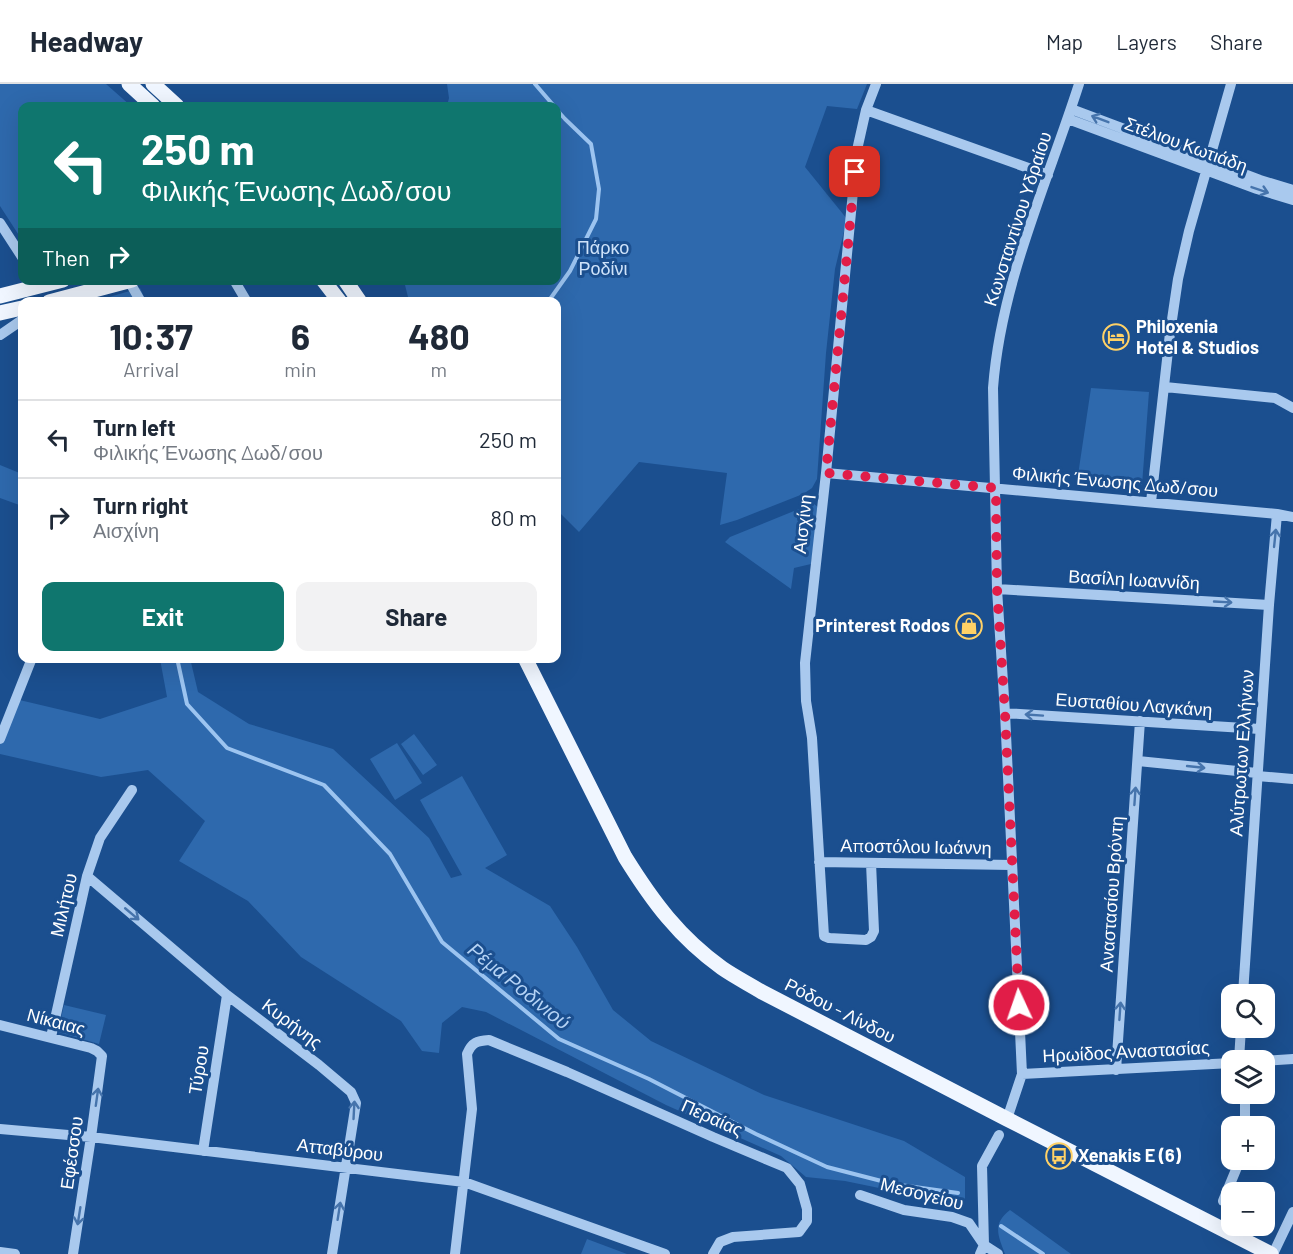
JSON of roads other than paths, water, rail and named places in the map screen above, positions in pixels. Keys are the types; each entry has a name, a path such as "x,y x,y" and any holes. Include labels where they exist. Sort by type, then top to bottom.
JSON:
{"main road":[{"path":"129,84 149,102"},
{"path":"153,84 173,102"},
{"path":"0,296 35,285"},
{"path":"65,297 115,285"},
{"path":"327,285 336,297"},
{"path":"0,313 18,309"},
{"name":"Ρόδου - Λίνδου","path":"528,663 625,857 644,888 682,935 724,970 1007,1119 1272,1254"}],"street":[{"name":"Αισχίνη","path":"872,863 874,931 871,937 866,940 824,936 805,663 857,150 866,110 876,84"},
{"name":"Κωνσταντίνου Υδραίου","path":"1007,1119 1022,1074 997,589 993,388 1006,303 1079,84"},
{"path":"1151,502 1178,279 1189,231 1231,84"},
{"path":"866,110 1048,175"},
{"name":"Στέλιου Κωτιάδη","path":"1070,114 1209,166 1293,190"},
{"name":"Στέλιου Κωτιάδη","path":"1209,166 1257,189 1293,200"},
{"path":"0,223 18,251"},
{"path":"35,285 46,297"},
{"path":"0,335 18,323"},
{"path":"1165,387 1275,398 1293,408"},
{"name":"Φιλικής Ένωσης Δωδ/σου","path":"826,473 1293,517"},
{"name":"Αλύτρωτων Ελλήνων","path":"1244,984 1277,514"},
{"name":"Βασίλη Ιωαννίδη","path":"997,589 1269,605"},
{"path":"0,739 30,663"},
{"name":"Ευσταθίου Λαγκάνη","path":"1005,713 1260,729"},
{"name":"Αναστασίου Βρόντη","path":"1116,1070 1140,721"},
{"path":"1138,761 1293,779"},
{"name":"Μιλήτου","path":"51,1038 87,876 100,838 132,790"},
{"name":"Αποστόλου Ιωάννη","path":"819,862 1012,865"},
{"name":"Κυρήνης","path":"87,876 227,995 320,1065 351,1092 356,1103 332,1254"},
{"name":"Τύρου","path":"203,1151 227,995"},
{"name":"Νίκαιας","path":"0,1024 91,1048 102,1056"},
{"name":"Περαίας","path":"464,1182 472,1109 467,1054 470,1046 478,1041 489,1040 787,1168 800,1184 807,1209 807,1221 799,1232 733,1237 720,1242 712,1254"},
{"name":"Εφέσσου","path":"73,1254 102,1056"},
{"path":"1275,1060 1293,1059"},
{"name":"Ηρωίδος Αναστασίας","path":"1022,1074 1221,1064"},
{"name":"Ατταβύρου","path":"0,1129 91,1137 464,1182 665,1254"},
{"path":"982,1250 982,1166 999,1135"},
{"path":"455,1254 464,1182"},
{"name":"Μεσογείου","path":"860,1195 904,1210 952,1217 969,1223 982,1250 998,1254"},
{"path":"1272,1254 1293,1212"},
{"path":"0,1251 15,1254"}],"waterway":[{"name":"Ρέμα Ροδινιού","path":"535,84 551,102"},
{"name":"Ρέμα Ροδινιού","path":"561,115 591,144 599,189 596,219 570,271 561,284"},
{"name":"Ρέμα Ροδινιού","path":"552,297 560,285"},
{"name":"Ρέμα Ροδινιού","path":"178,663 187,704 227,748 324,785 390,854 442,942 559,1039 649,1079 756,1134 827,1167 893,1184 958,1193"},
{"name":"Ρέμα Ροδινιού","path":"1001,1226 1043,1254"}],"place":[{"name":"Philoxenia Hotel & Studios","path":"1116,337"},
{"name":"Printerest Rodos","path":"969,626"},
{"name":"Xenakis E (6)","path":"1059,1156"}],"park label":[{"name":"Πάρκο Ροδίνι","path":"603,258"}]}
